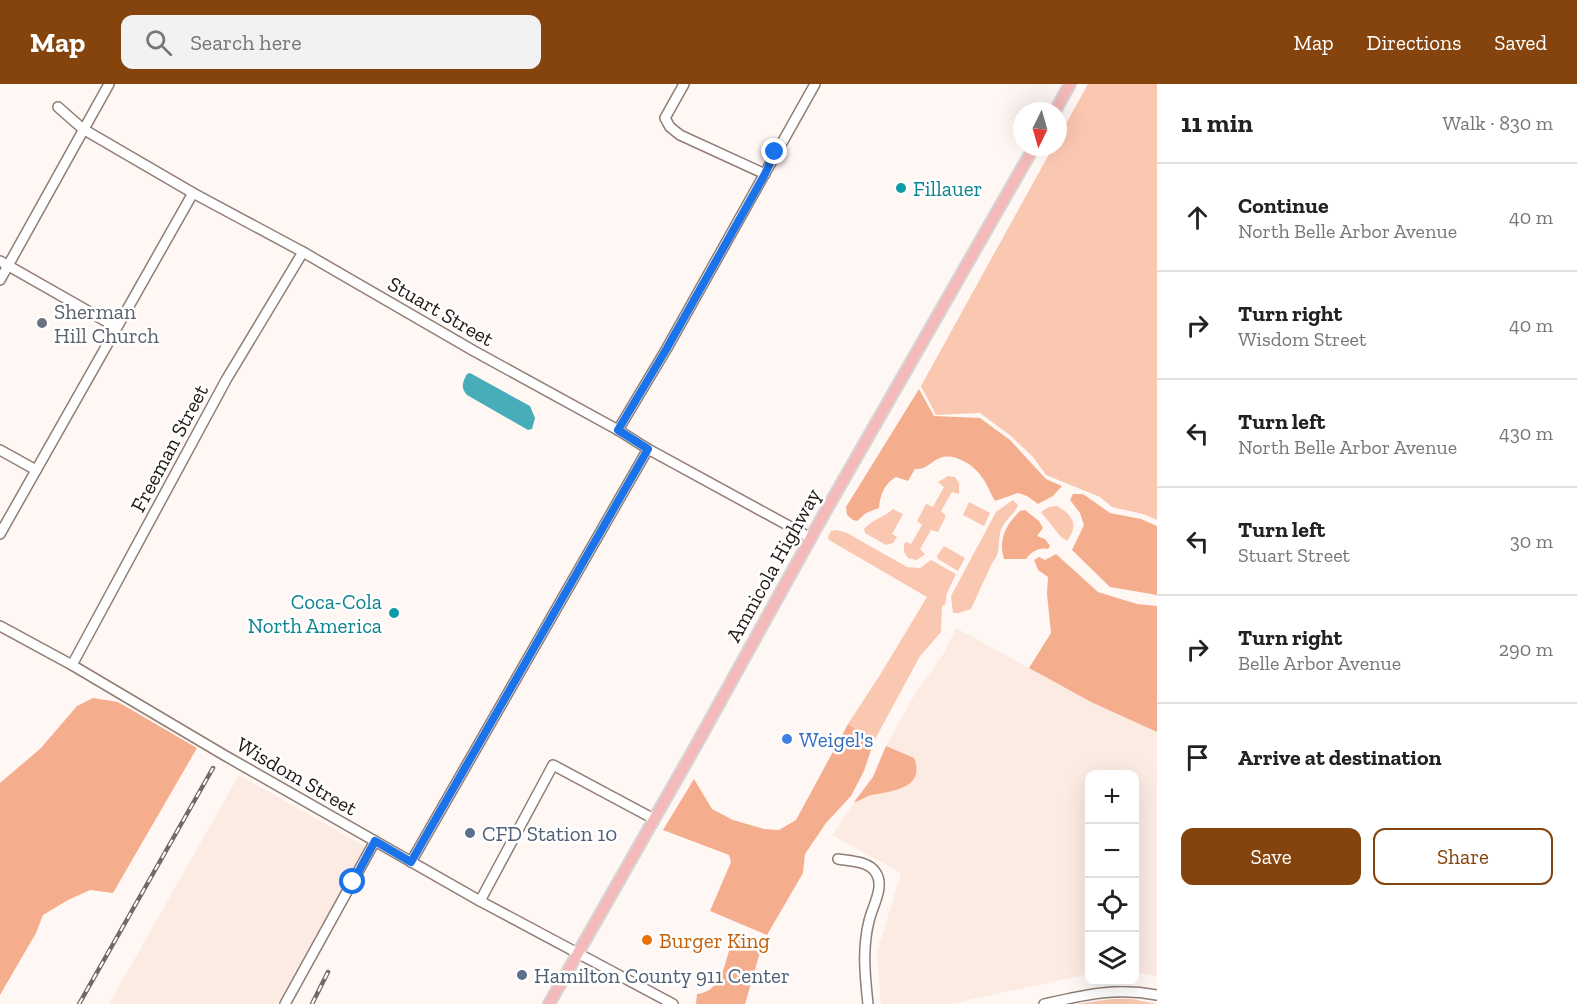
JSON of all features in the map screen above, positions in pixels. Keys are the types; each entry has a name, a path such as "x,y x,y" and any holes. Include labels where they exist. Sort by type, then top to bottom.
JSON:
{"main road":[{"path":"1059,102 1070,84"},
{"name":"Amnicola Highway","path":"549,1004 1029,156"}],"street":[{"path":"0,280 4,263 109,84"},
{"path":"684,84 665,118 670,127 680,135 765,174"},
{"path":"618,430 667,348 815,84"},
{"name":"Stuart Street","path":"58,107 83,129 193,193 303,252 648,449 811,538"},
{"path":"0,534 193,193"},
{"name":"Freeman Street","path":"72,664 226,380 303,252"},
{"path":"4,263 116,327"},
{"path":"411,862 648,449"},
{"path":"0,450 36,470"},
{"name":"Wisdom Street","path":"0,626 72,664 224,755 480,902 673,1004"},
{"path":"480,902 553,765 654,819"},
{"path":"285,1004 375,841"},
{"path":"838,859 865,863 876,872 880,887 868,923 863,964 868,1004"},
{"path":"1044,1004 1080,995 1120,990 1157,995"}],"shaded area":[{"path":"1088,84 1157,84 1157,520 1143,514 1112,507 1100,497 1046,475 1033,457 1011,436 980,413 936,415 921,386 1048,156 1067,156 1067,122"},
{"path":"919,389 934,416 980,418 1010,440 1046,479 1062,486 1053,496 1038,504 1018,493 995,501 978,472 957,458 945,457 915,469 908,481 896,477 883,490 879,508 866,513 857,521 853,520 847,515 846,507"},
{"path":"948,476 955,477 959,483 959,494 952,492 941,511 946,516 938,532 931,530 920,549 925,554 917,560 908,558 904,552 904,544 906,542 911,544 922,525 917,521 926,504 933,507 944,487 938,482"},
{"path":"1073,494 1083,494 1110,513 1141,519 1157,526 1157,595 1110,587 1072,550 1084,525 1080,513 1070,500"},
{"path":"1013,500 1018,505 1001,530 997,555 971,609 953,613 951,596 996,512"},
{"path":"969,502 990,513 984,526 963,515"},
{"path":"1057,506 1067,513 1072,521 1073,530 1067,541 1041,512 1049,507"},
{"path":"893,509 903,514 892,534 897,537 893,543 886,545 865,533 864,529 867,526"},
{"path":"1025,510 1039,521 1043,528 1037,536 1045,539 1050,546 1048,549 1041,549 1030,554 1026,559 1004,559 1002,545 1007,527 1020,511"},
{"path":"831,531 847,533 907,567 920,568 931,560 956,574 947,593 945,605 942,606 941,632 920,656 874,741 848,724 927,597 829,540"},
{"path":"944,546 965,558 958,571 938,559 937,556"},
{"path":"1056,554 1098,592 1137,604 1157,606 1157,732 1091,702 1029,668 1051,633 1047,594 1048,577 1038,570 1034,560 1039,557 1045,560"},
{"path":"956,628 1091,702 1157,732 1157,976 1139,973 1139,770 1085,770 1085,975 950,1004 881,1004 877,953 901,873 832,835 873,777 886,746 915,694 944,653"},
{"path":"93,698 118,702 197,748 113,893 90,890 43,915 36,933 0,995 0,783 41,748 77,706"},
{"path":"848,724 874,741 864,771 851,796 826,823 805,854 803,873 767,935 710,911 731,862 729,855 663,830 694,779 712,809 733,820 764,829 779,830 796,820"},
{"path":"886,746 914,758 917,768 912,782 898,789 854,802 873,777"},
{"path":"239,775 366,847 277,1004 109,1004"},
{"path":"740,939 752,942 761,949 745,1004 696,1004 697,994 706,992 717,982 732,942"},
{"path":"1132,999 1157,1004 1076,1004"}],"water":[{"path":"470,373 530,406 535,418 532,429 528,430 467,395 463,390 463,384 467,374"}],"railway":[{"path":"79,1004 213,768"},
{"path":"312,1004 328,972"}],"place":[{"name":"Fillauer","path":"901,188"},
{"name":"Sherman Hill Church","path":"42,323"},
{"name":"Coca-Cola North America","path":"394,613"},
{"name":"Weigel's","path":"787,739"},
{"name":"CFD Station 10","path":"470,833"},
{"name":"Burger King","path":"647,940"},
{"name":"Hamilton County 911 Center","path":"522,975"}],"route":[{"path":"353,882 375,841 411,862 648,449 618,430 667,348 765,174 775,152"}]}
